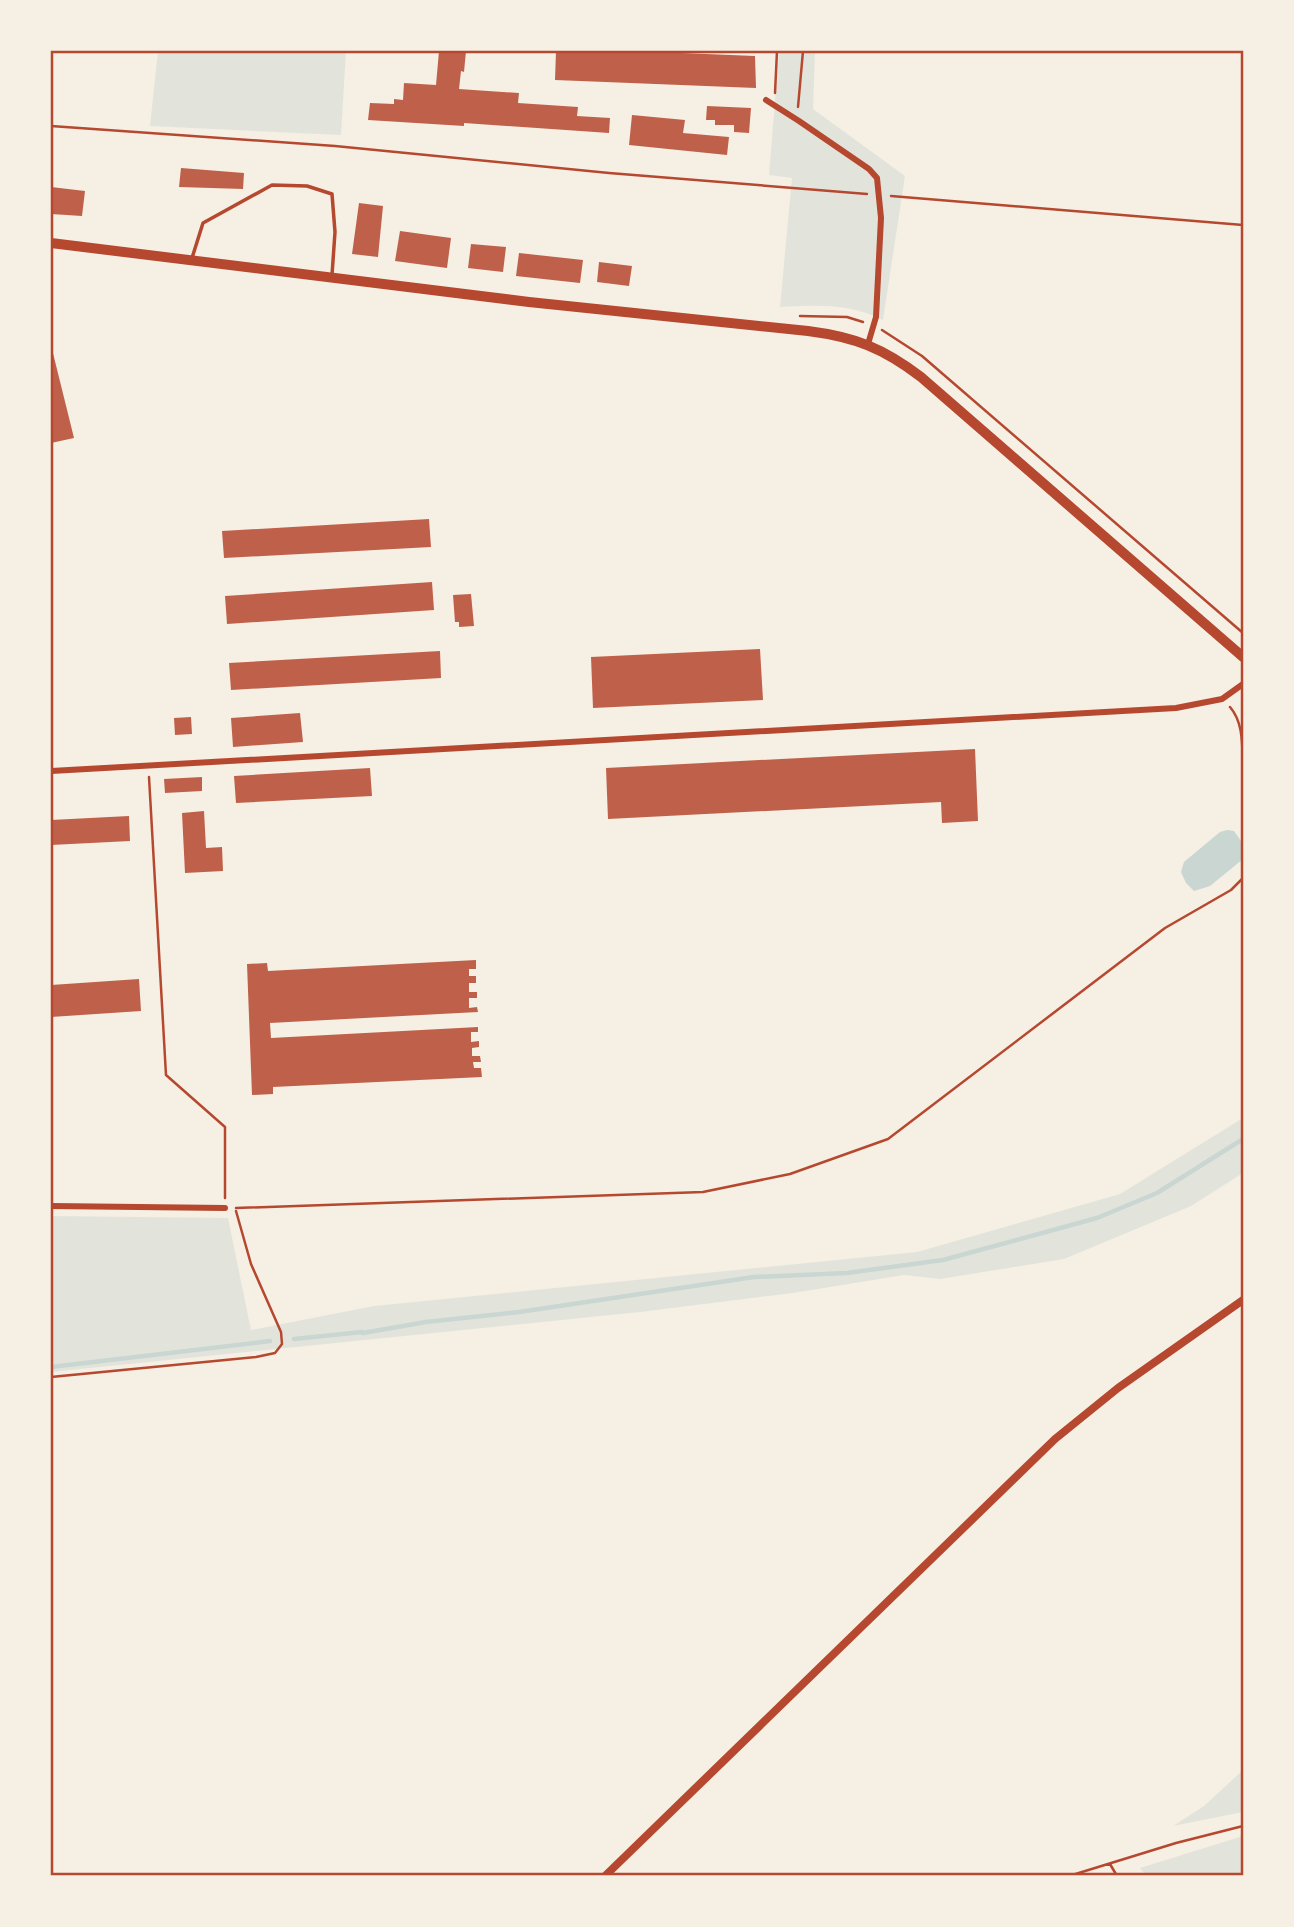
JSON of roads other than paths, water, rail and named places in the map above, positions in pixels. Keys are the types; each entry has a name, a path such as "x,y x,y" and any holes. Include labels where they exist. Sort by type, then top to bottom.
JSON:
{"main road":[{"path":"51,243 332,278 834,334 868,344 900,361 921,377 1243,657"}],"street":[{"path":"766,100 869,169 877,178 881,219 876,317 868,344"},
{"path":"51,771 1176,708 1223,699 1243,684"},
{"path":"51,1206 225,1208"},
{"path":"605,1876 1055,1439 1118,1388 1243,1300"}],"lane":[{"path":"191,261 203,223 272,185 307,186 331,194 335,232 332,278"}],"waterway":[{"path":"363,1333 754,1277 847,1273 943,1260 1097,1218 1157,1193 1243,1139"},
{"path":"294,1339 362,1332"},
{"path":"51,1367 270,1341"}]}
